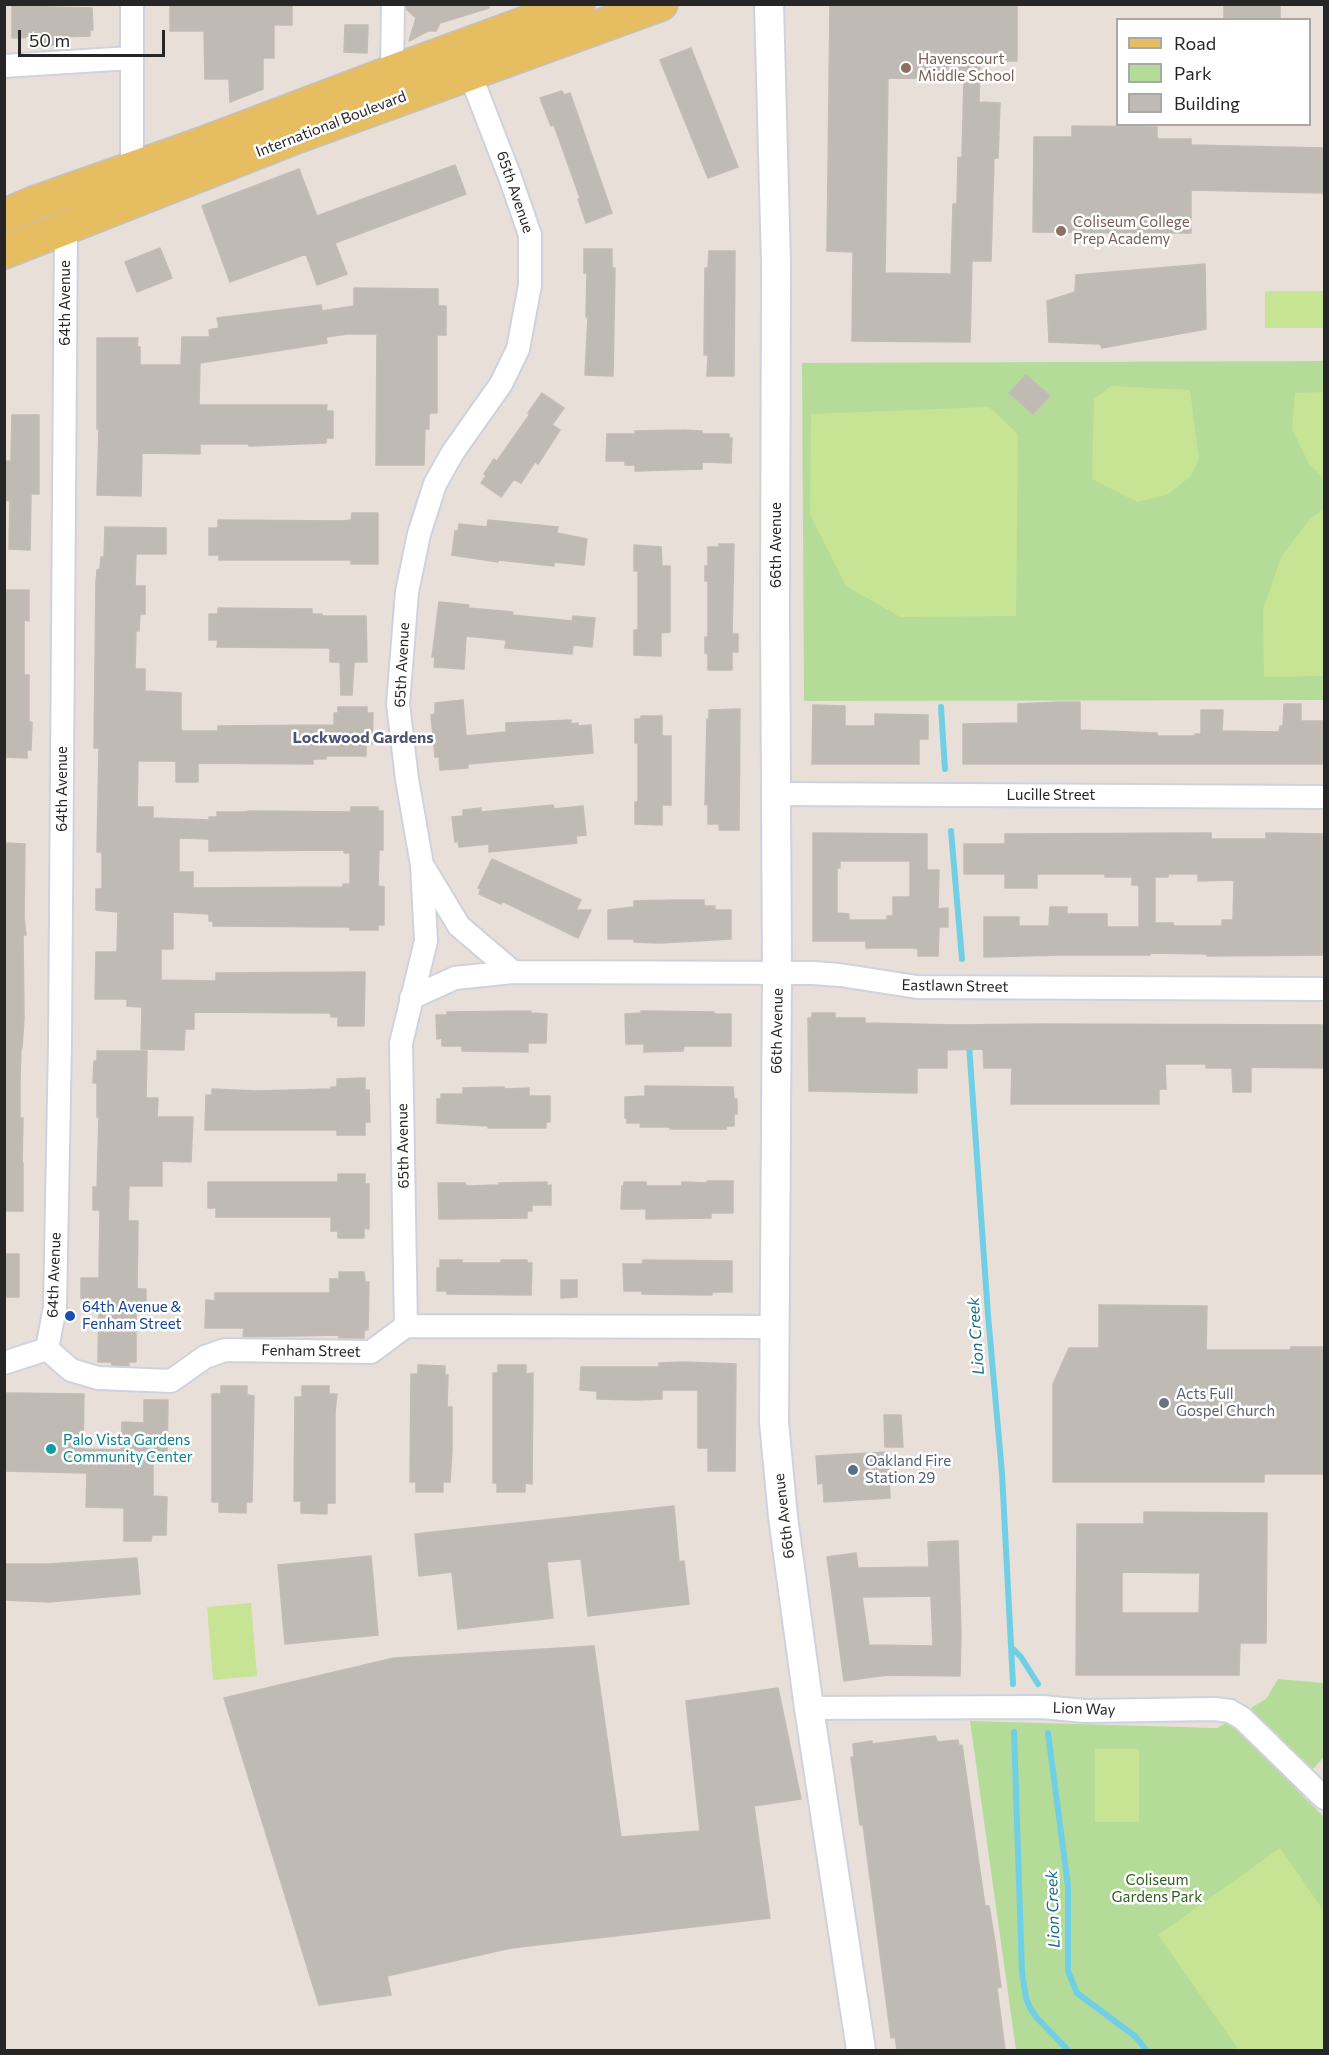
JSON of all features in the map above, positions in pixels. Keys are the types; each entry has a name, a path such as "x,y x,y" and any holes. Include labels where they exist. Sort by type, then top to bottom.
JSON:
{"main road":[{"name":"International Boulevard","path":"4,216 33,202 199,145 578,4"},
{"name":"International Boulevard","path":"4,252 402,96 470,74 661,4"}],"street":[{"path":"132,4 132,168"},
{"path":"392,72 393,4"},
{"name":"66th Avenue","path":"769,4 776,263 777,973 773,1327 775,1433 783,1517 809,1708 861,2050"},
{"path":"4,66 131,58"},
{"name":"65th Avenue","path":"406,1326 401,1043 426,941 422,865 407,779 398,704 407,592 419,534 435,484 453,452 501,384 518,349 530,285 530,235 470,74"},
{"name":"64th Avenue","path":"47,1349 55,1307 60,1053 66,228"},
{"name":"Lucille Street","path":"777,794 1324,797"},
{"path":"422,865 459,926 513,972"},
{"name":"Eastlawn Street","path":"411,998 455,978 513,972 840,975 916,987 1324,989"},
{"path":"406,1326 773,1327"},
{"name":"Fenham Street","path":"47,1349 71,1370 98,1378 171,1381 205,1357 225,1350 371,1352 406,1326"},
{"path":"4,1363 47,1349"},
{"name":"Lion Way","path":"809,1708 1042,1707 1085,1711 1215,1708 1230,1710 1322,1789"}],"green space":[{"path":"1265,291 1324,291 1324,328 1265,328"},
{"path":"1324,361 1324,700 804,701 802,363"},
{"path":"1111,386 1190,390 1199,459 1191,476 1167,495 1137,502 1092,479 1094,399"},
{"path":"1324,392 1324,479 1309,464 1292,429 1295,393"},
{"path":"989,407 1018,434 1016,616 900,617 846,586 810,515 811,414"},
{"path":"1324,508 1324,676 1264,677 1263,609 1282,555 1310,519"},
{"path":"251,1603 257,1676 213,1680 207,1607"},
{"name":"Coliseum Gardens Park","path":"1278,1679 1324,1683 1324,1757 1295,1788 1324,1817 1324,2050 1016,2050 970,1721 1217,1728 1266,1699"},
{"path":"1095,1749 1139,1749 1139,1822 1095,1822"},
{"path":"1280,1848 1324,1911 1324,2050 1239,2050 1158,1935"}],"building":[{"path":"170,4 292,4 292,25 274,25 274,58 263,58 263,89 230,102 229,79 205,79 204,31 170,31"},
{"path":"406,4 488,4 489,8 440,23 436,31 428,31 409,41 416,18 406,9"},
{"path":"830,4 1017,4 1017,61 980,61 979,102 1000,103 998,158 994,158 991,261 972,261 970,342 852,341 853,252 827,251","holes":["888,78 964,79 962,157 958,158 957,204 953,204 951,274 885,273"]},
{"path":"1224,4 1280,4 1280,18 1224,18"},
{"path":"12,6 92,8 93,30 90,30 90,36 54,37 54,45 39,45 39,37 12,38"},
{"path":"345,25 368,25 367,53 344,52"},
{"path":"691,48 738,167 708,178 660,60"},
{"path":"562,91 564,95 570,93 612,213 586,223 578,199 580,198 554,125 551,126 540,98"},
{"path":"1072,126 1157,127 1157,139 1191,139 1191,145 1324,148 1324,193 1191,190 1191,233 1033,232 1034,137 1072,137"},
{"path":"455,165 466,194 335,243 347,274 317,285 306,254 230,282 202,206 299,169 317,216"},
{"path":"160,248 172,278 137,292 125,262"},
{"path":"584,249 612,249 612,268 615,268 613,376 585,375 588,317 586,317 587,273 584,273"},
{"path":"709,251 735,251 734,376 707,376 708,355 704,355 705,268 708,268"},
{"path":"1205,264 1206,329 1102,348 1100,344 1049,342 1047,301 1075,292 1076,275"},
{"path":"354,288 438,289 438,306 446,306 446,335 437,335 437,413 429,413 429,429 425,429 424,465 376,465 377,334 347,334 326,337 327,343 200,363 199,405 327,405 326,411 333,411 333,438 326,438 326,443 249,446 249,444 200,444 200,454 142,453 141,496 97,495 99,429 97,429 97,338 138,338 140,365 181,365 182,337 210,337 209,330 219,328 217,318 321,305 322,311 354,306"},
{"path":"1026,375 1050,396 1033,414 1009,393"},
{"path":"542,393 564,408 552,425 560,430 538,464 535,462 521,483 514,479 501,497 481,483 486,476 484,474 494,459 497,461"},
{"path":"12,415 39,415 39,494 31,494 30,550 9,549 10,501 4,500 4,461 11,461"},
{"path":"702,431 702,434 729,434 729,438 732,438 731,463 702,462 702,469 635,471 635,465 625,465 625,461 606,461 607,434"},
{"path":"352,513 378,513 378,564 351,564 351,560 219,560 219,555 209,555 209,528 218,528 218,520 344,521 351,520"},
{"path":"488,520 558,527 557,533 587,539 584,565 554,562 554,566 498,560 498,562 452,555 455,531 458,531 459,524 487,527"},
{"path":"105,527 166,528 166,554 136,554 135,586 145,586 145,614 140,614 139,631 136,631 135,669 145,669 145,691 181,693 181,731 218,731 218,726 334,725 334,713 338,713 338,707 367,707 367,713 373,713 372,744 366,744 366,756 326,756 326,759 313,759 313,764 198,763 198,782 176,782 176,761 138,761 137,807 153,807 153,818 209,820 209,817 217,817 217,812 351,812 351,807 378,807 378,811 383,811 383,850 379,850 378,886 384,887 384,925 378,925 378,930 350,930 350,927 213,926 213,921 209,921 209,914 173,912 173,949 161,949 161,980 216,981 216,973 365,972 364,1026 338,1026 338,1017 331,1017 331,1013 194,1012 194,1029 185,1029 184,1050 141,1049 142,1007 127,1006 127,999 95,999 96,952 117,952 118,912 96,910 96,889 102,889 102,852 97,852 99,748 94,748 96,582 101,557 104,557","holes":["179,838 209,839 209,851 344,850 344,853 350,853 350,884 343,884 343,887 193,888 193,872 179,872"]},
{"path":"719,544 734,544 732,634 738,634 738,652 732,652 732,670 708,670 708,654 705,653 705,637 708,637 708,581 705,581 705,566 708,566 708,547 719,547"},
{"path":"634,545 661,547 662,566 670,566 670,632 661,633 661,656 634,655 634,630 638,630 638,571 634,571"},
{"path":"4,590 29,590 29,621 24,620 24,675 29,675 29,722 32,722 31,750 27,750 27,758 4,757"},
{"path":"439,602 469,605 468,608 513,612 512,615 572,621 573,616 595,618 592,647 573,645 572,654 548,652 505,648 506,640 466,636 464,669 434,667 435,657 432,657"},
{"path":"218,608 312,609 312,614 322,614 322,616 366,616 367,662 354,662 352,695 341,695 340,662 330,662 330,648 217,647 218,640 209,640 209,614 218,614"},
{"path":"463,700 466,736 506,732 506,723 571,720 571,724 578,723 578,726 591,725 593,753 468,764 468,768 440,770 439,757 435,757 431,715 435,714 435,703"},
{"path":"1080,702 1080,730 1157,733 1157,736 1201,734 1201,710 1223,710 1222,731 1279,732 1280,726 1283,726 1284,704 1301,704 1301,721 1324,721 1324,764 963,764 963,724 1018,723 1018,704"},
{"path":"813,705 845,706 845,726 875,726 875,714 928,715 928,739 919,739 919,764 812,764"},
{"path":"740,709 739,830 719,830 719,824 708,824 708,804 705,805 707,719 709,719 709,710"},
{"path":"641,716 662,716 662,736 671,736 671,805 662,805 662,825 635,824 635,802 638,802 638,743 635,743 635,719 641,719"},
{"path":"553,805 554,809 583,806 586,835 576,836 577,843 489,852 489,844 459,847 458,841 455,842 452,817 463,816 463,810 481,808 481,812"},
{"path":"813,833 927,834 927,870 939,870 938,909 948,908 948,927 939,927 938,956 918,956 918,949 914,948 866,948 866,941 813,941","holes":["840,861 910,861 910,897 893,897 893,916 887,916 887,920 849,920 849,914 837,913 837,868 840,868"]},
{"path":"1211,833 1211,839 1266,839 1266,833 1324,834 1324,955 1207,956 1207,954 1150,953 1150,955 984,957 984,917 1019,917 1019,926 1049,926 1050,907 1067,907 1067,914 1107,914 1107,927 1139,927 1139,885 1132,885 1132,877 1105,877 1105,874 1037,874 1037,888 1005,888 1005,874 964,874 964,844 1005,844 1005,834","holes":["1168,874 1198,874 1198,881 1234,880 1233,920 1222,920 1222,926 1173,926 1173,923 1155,923 1155,877 1168,877"]},
{"path":"4,843 25,844 24,918 26,935 23,935 24,1018 20,1081 20,1118 23,1118 23,1211 4,1211"},
{"path":"492,859 581,900 576,910 591,910 578,938 502,901 501,904 479,894 481,889 478,888"},
{"path":"704,900 704,906 715,906 715,910 731,910 731,939 660,943 634,942 634,939 608,939 608,910 634,907 634,901"},
{"path":"531,1011 530,1013 547,1014 546,1043 528,1043 528,1052 462,1051 462,1046 442,1046 442,1038 437,1039 436,1015 447,1015 447,1012"},
{"path":"641,1011 731,1014 731,1046 684,1046 683,1051 644,1052 644,1044 626,1044 625,1014 641,1013"},
{"path":"812,1013 835,1013 835,1018 865,1018 865,1023 1324,1025 1324,1068 1251,1067 1251,1092 1233,1092 1232,1068 1206,1068 1206,1064 1165,1064 1166,1089 1159,1089 1159,1104 1011,1104 1012,1068 984,1068 983,1049 947,1050 947,1068 917,1068 917,1093 809,1091 808,1018 812,1018"},
{"path":"97,1051 147,1051 146,1098 158,1098 157,1117 193,1117 191,1162 162,1161 162,1186 129,1186 128,1221 138,1221 137,1289 146,1289 146,1305 136,1304 136,1362 129,1362 129,1366 98,1362 99,1298 81,1298 81,1278 99,1278 100,1210 93,1210 93,1187 97,1187 99,1117 97,1117 97,1083 93,1083"},
{"path":"365,1078 365,1090 369,1090 370,1122 365,1122 365,1135 337,1135 337,1130 205,1130 206,1095 212,1095 212,1089 256,1091 331,1089 331,1087 337,1087 337,1079"},
{"path":"645,1086 733,1087 734,1099 737,1099 734,1126 726,1126 726,1129 670,1129 670,1127 640,1127 641,1123 627,1123 625,1097 645,1096"},
{"path":"504,1087 504,1089 529,1088 529,1096 550,1096 550,1122 546,1122 546,1128 488,1128 488,1126 437,1123 437,1099 441,1099 441,1094 463,1094 463,1088"},
{"path":"338,1174 365,1174 365,1184 369,1184 369,1229 364,1228 364,1238 338,1238 338,1231 331,1231 331,1217 216,1217 216,1208 208,1208 208,1182 338,1182"},
{"path":"707,1181 733,1181 733,1213 711,1213 711,1218 646,1219 646,1209 621,1209 624,1182 646,1182 646,1186 682,1186 682,1182 707,1183"},
{"path":"547,1182 547,1186 551,1185 551,1205 532,1205 532,1211 527,1211 527,1218 439,1219 438,1183 465,1183 466,1186"},
{"path":"4,1254 19,1254 19,1297 4,1297"},
{"path":"440,1260 462,1260 462,1263 501,1263 501,1260 527,1260 527,1263 532,1263 531,1295 447,1294 447,1291 437,1291 437,1268 440,1268"},
{"path":"643,1260 732,1261 732,1292 712,1292 712,1295 642,1294 642,1291 624,1291 623,1264 643,1264"},
{"path":"339,1272 364,1272 365,1282 369,1282 368,1330 364,1330 364,1338 339,1338 339,1335 243,1337 244,1328 205,1328 206,1300 215,1301 215,1293 330,1293 330,1279 339,1279"},
{"path":"561,1280 577,1280 577,1297 561,1298"},
{"path":"1099,1305 1207,1306 1206,1350 1291,1350 1291,1347 1324,1347 1324,1474 1264,1474 1264,1482 1053,1482 1053,1384 1069,1348 1099,1348"},
{"path":"659,1363 736,1364 735,1471 708,1471 708,1448 698,1448 698,1390 662,1390 662,1399 637,1400 597,1399 597,1391 580,1390 581,1367 659,1367"},
{"path":"418,1365 445,1366 445,1375 448,1375 447,1407 452,1407 452,1451 450,1482 443,1482 443,1492 416,1492 416,1482 410,1482 411,1374 418,1374"},
{"path":"498,1365 526,1365 526,1374 533,1373 532,1484 525,1483 525,1492 497,1492 497,1483 493,1483 493,1373 498,1373"},
{"path":"221,1386 247,1386 247,1395 254,1396 252,1502 246,1502 246,1513 219,1512 219,1502 212,1502 212,1394 221,1394"},
{"path":"302,1386 329,1386 329,1394 337,1394 335,1503 327,1503 327,1514 301,1513 301,1501 294,1501 295,1397 302,1397"},
{"path":"5,1393 84,1394 83,1449 121,1450 122,1422 144,1423 144,1400 168,1400 167,1461 153,1461 153,1496 167,1497 166,1535 152,1535 151,1541 124,1541 124,1508 86,1507 87,1473 4,1471"},
{"path":"884,1415 901,1415 903,1447 885,1447"},
{"name":"Oakland Fire Station 29","path":"888,1452 890,1498 824,1502 823,1483 818,1484 816,1456"},
{"path":"674,1506 679,1562 684,1561 689,1604 588,1616 581,1559 547,1562 553,1618 458,1629 452,1572 419,1576 415,1534"},
{"path":"1144,1512 1267,1513 1266,1643 1240,1643 1239,1675 1076,1675 1077,1524 1144,1524","holes":["1122,1572 1200,1573 1199,1613 1122,1613"]},
{"path":"958,1541 960,1676 887,1675 844,1681 827,1557 856,1553 858,1568 929,1567 928,1542","holes":["931,1596 933,1646 869,1645 862,1597"]},
{"path":"371,1556 378,1635 285,1644 278,1565"},
{"path":"137,1558 140,1594 49,1602 4,1600 4,1564 50,1564"},
{"path":"594,1646 621,1837 700,1831 686,1701 778,1688 801,1799 754,1806 770,1918 511,1948 387,1976 391,1995 319,2005 224,1698 394,1658"},
{"path":"935,1736 938,1742 958,1740 959,1746 962,1745 985,1906 989,1906 995,1942 1001,1987 997,1988 1005,2050 897,2050 895,2037 891,2038 863,1825 860,1825 851,1757 854,1757 853,1744 872,1741 872,1744"}],"waterway":[{"name":"Lion Creek","path":"941,707 945,769"},
{"name":"Lion Creek","path":"951,831 962,959"},
{"name":"Lion Creek","path":"969,1044 988,1315 1002,1473 1013,1684"},
{"name":"Lion Creek","path":"1012,1648 1021,1657 1038,1684"},
{"name":"Lion Creek","path":"1014,1732 1022,1972 1026,1998 1037,2018 1068,2050"},
{"name":"Lion Creek","path":"1048,1733 1068,1886 1068,1971 1077,1993 1136,2037 1146,2050"}],"place":[{"name":"Havenscourt Middle School","path":"906,68"},
{"name":"Coliseum College Prep Academy","path":"1061,231"},
{"name":"64th Avenue & Fenham Street","path":"70,1316"},
{"name":"Acts Full Gospel Church","path":"1164,1403"},
{"name":"Palo Vista Gardens Community Center","path":"51,1449"},
{"name":"Oakland Fire Station 29","path":"853,1470"}],"district":[{"name":"Lockwood Gardens","path":"363,738"}]}
